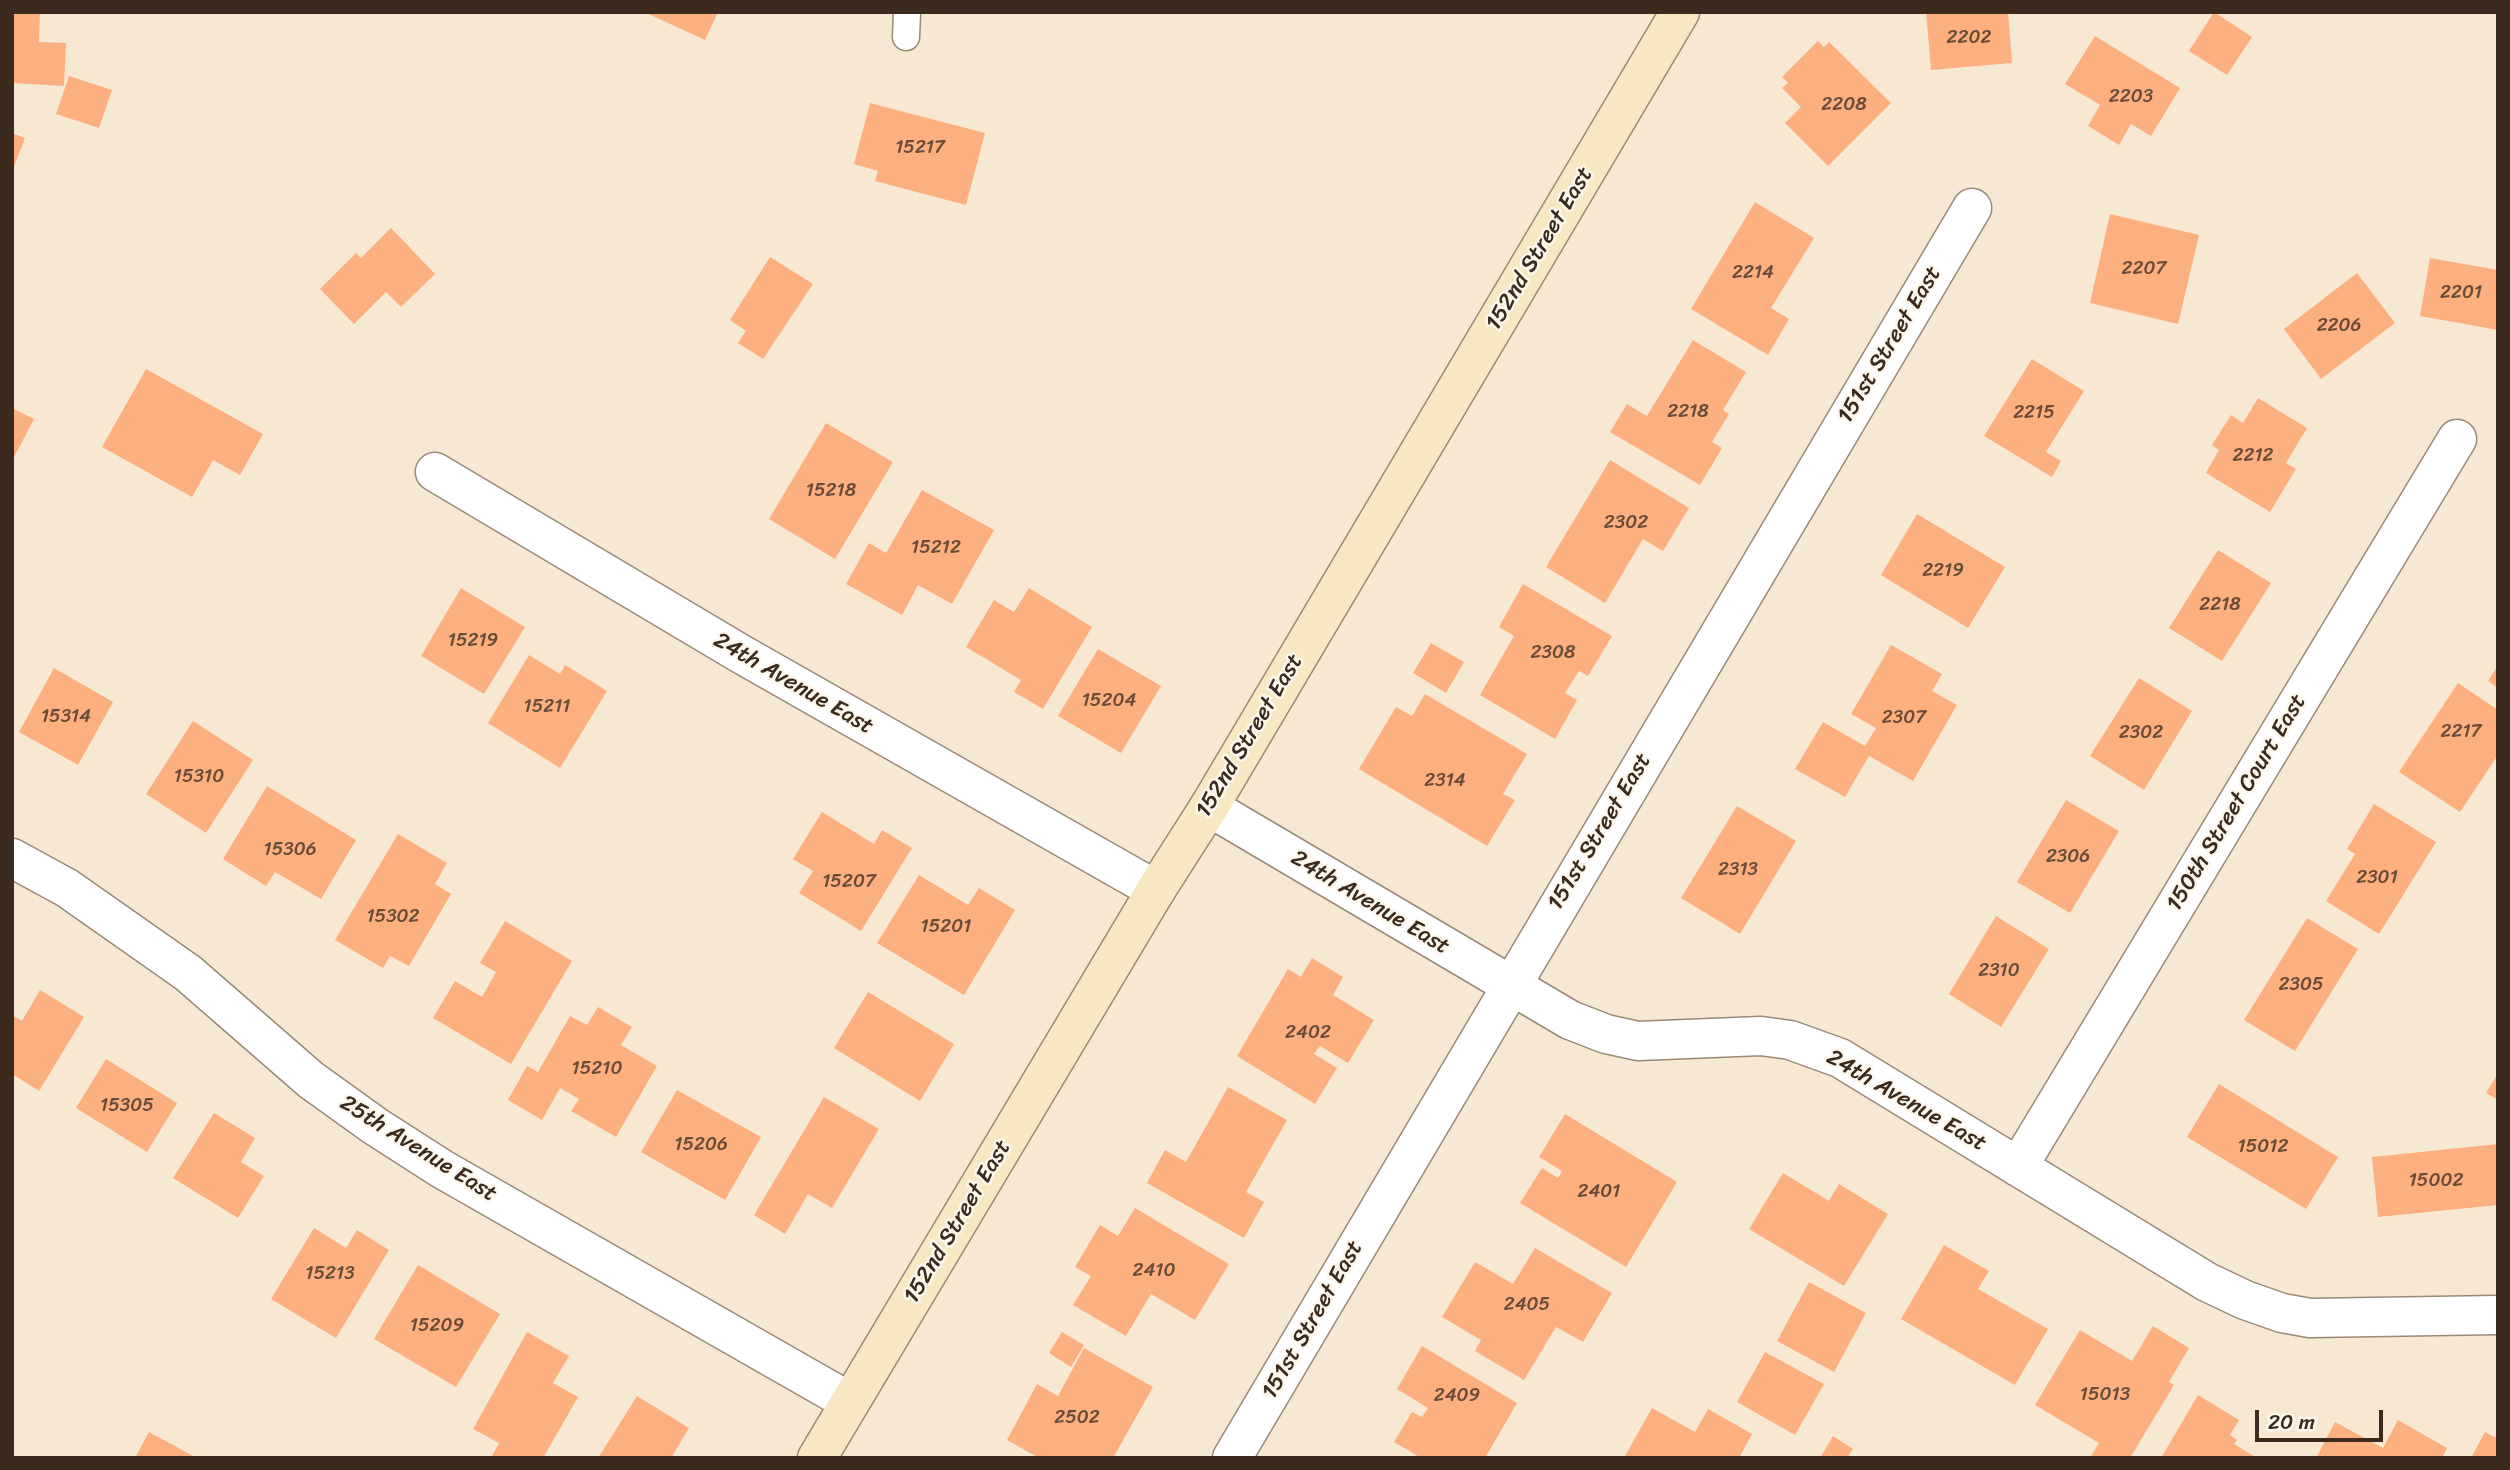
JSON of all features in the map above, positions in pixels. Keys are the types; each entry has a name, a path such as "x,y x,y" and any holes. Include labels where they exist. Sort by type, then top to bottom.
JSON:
{"main road":[{"name":"152nd Street East","path":"817,1458 1156,890 1209,807 1680,12"}],"street":[{"name":"151st Street East","path":"1232,1458 1972,208"},
{"name":"150th Street Court East","path":"2018,1167 2457,439"},
{"name":"24th Avenue East","path":"435,472 741,654 1156,890"},
{"name":"24th Avenue East","path":"1209,807 1570,1020 1606,1034 1638,1041 1761,1036 1790,1040 1840,1058 2207,1282 2282,1313 2310,1318 2352,1320 2498,1315"},
{"name":"25th Avenue East","path":"12,858 67,888 188,973 311,1080 375,1126 454,1176 850,1402"}],"building":[{"path":"12,12 40,12 39,42 66,43 64,86 12,83"},
{"path":"644,12 718,12 705,40"},
{"path":"1926,12 2008,12 2012,63 1931,70"},
{"path":"2214,12 2252,37 2227,75 2189,51"},
{"path":"2095,36 2180,88 2151,136 2131,124 2119,145 2088,126 2100,105 2065,84"},
{"path":"1818,41 1824,47 1829,42 1891,103 1828,166 1785,123 1801,107 1782,88 1788,83 1782,77"},
{"path":"69,76 112,90 99,128 56,114"},
{"path":"870,103 985,133 966,205 875,181 878,171 854,164"},
{"path":"12,133 25,138 12,172"},
{"path":"1755,202 1814,238 1771,308 1789,319 1768,355 1691,309"},
{"path":"2110,214 2199,235 2178,324 2090,303"},
{"path":"391,228 435,274 401,307 386,292 354,324 320,289 356,253 361,258"},
{"path":"770,257 813,284 763,359 738,343 746,331 730,320"},
{"path":"2430,258 2498,270 2498,330 2420,316"},
{"path":"2357,273 2395,323 2321,379 2284,329"},
{"path":"1693,340 1746,372 1723,410 1729,414 1712,442 1722,448 1700,485 1610,432 1627,404 1647,416"},
{"path":"2032,359 2084,391 2046,452 2061,461 2052,477 1984,436"},
{"path":"146,369 263,434 240,475 213,460 192,497 102,447"},
{"path":"2258,398 2307,428 2286,463 2296,469 2270,512 2206,473 2219,450 2212,445 2231,415 2243,423"},
{"path":"12,408 34,419 12,461"},
{"path":"826,423 893,462 835,559 769,519"},
{"path":"1610,460 1689,508 1663,551 1643,539 1605,603 1546,567"},
{"path":"922,490 994,530 952,604 918,585 902,615 846,584 869,543 886,553"},
{"path":"1917,514 2005,567 1968,628 1881,575"},
{"path":"2218,550 2271,583 2222,661 2169,628"},
{"path":"1523,584 1612,636 1588,676 1579,671 1565,693 1577,700 1555,739 1480,695 1514,636 1499,627"},
{"path":"461,588 525,627 484,694 421,656"},
{"path":"1029,588 1092,627 1043,709 1014,692 1021,680 966,647 994,600 1014,612"},
{"path":"1431,643 1464,662 1446,693 1413,673"},
{"path":"1891,645 1942,674 1932,691 1957,705 1913,781 1869,756 1845,797 1795,769 1823,722 1865,746 1876,728 1851,714"},
{"path":"1098,649 1161,686 1121,753 1058,716"},
{"path":"529,655 560,674 565,665 607,691 560,768 488,723"},
{"path":"2498,665 2498,688 2488,681"},
{"path":"54,668 113,702 78,765 19,732"},
{"path":"2139,678 2192,711 2144,790 2090,756"},
{"path":"2458,683 2498,710 2498,755 2460,812 2399,772"},
{"path":"1425,694 1527,754 1503,794 1515,800 1487,846 1359,769 1396,707 1412,716"},
{"path":"193,721 253,760 206,833 146,794"},
{"path":"267,786 356,840 321,899 275,872 266,886 223,859"},
{"path":"2066,800 2119,831 2070,913 2017,882"},
{"path":"2374,804 2436,842 2379,934 2326,901 2355,854 2347,849"},
{"path":"1737,806 1796,841 1740,934 1681,898"},
{"path":"822,812 874,844 882,830 912,848 861,931 799,893 813,871 793,859"},
{"path":"398,834 447,863 435,884 451,894 409,966 390,956 383,968 335,940"},
{"path":"919,875 968,905 979,888 1015,910 964,995 877,943"},
{"path":"1996,916 2049,949 2001,1027 1949,994"},
{"path":"2307,918 2358,949 2295,1051 2244,1020"},
{"path":"505,921 572,961 511,1064 433,1018 455,981 482,997 496,972 480,963"},
{"path":"1312,958 1343,977 1333,995 1374,1020 1348,1063 1320,1046 1314,1054 1337,1068 1315,1104 1237,1056 1288,969 1301,977"},
{"path":"40,990 84,1017 39,1091 12,1074 12,1015 22,1021"},
{"path":"868,992 954,1044 920,1101 834,1048"},
{"path":"598,1007 632,1027 621,1045 657,1066 616,1137 571,1111 579,1099 560,1088 542,1120 508,1100 527,1066 538,1072 570,1016 587,1025"},
{"path":"106,1059 177,1103 147,1152 76,1108"},
{"path":"2498,1073 2498,1100 2486,1093"},
{"path":"2219,1084 2338,1157 2306,1209 2187,1137"},
{"path":"1228,1087 1287,1120 1246,1192 1264,1202 1244,1238 1147,1183 1165,1150 1186,1162"},
{"path":"677,1090 761,1137 725,1200 641,1152"},
{"path":"824,1097 879,1129 832,1208 808,1194 785,1234 754,1215"},
{"path":"214,1113 255,1138 241,1162 264,1176 238,1218 173,1178"},
{"path":"1565,1114 1677,1182 1626,1267 1520,1203 1542,1168 1558,1178 1562,1171 1539,1157"},
{"path":"2498,1144 2498,1205 2378,1217 2372,1157"},
{"path":"1783,1173 1829,1201 1839,1184 1888,1214 1844,1286 1749,1229"},
{"path":"1135,1208 1229,1264 1195,1320 1151,1294 1126,1336 1073,1305 1091,1276 1075,1267 1100,1225 1118,1236"},
{"path":"314,1228 346,1248 357,1230 389,1250 336,1338 271,1299"},
{"path":"1944,1245 1989,1271 1978,1289 2048,1329 2015,1385 1901,1319"},
{"path":"1535,1248 1612,1293 1583,1342 1556,1327 1524,1380 1475,1351 1481,1340 1442,1317 1475,1262 1513,1284"},
{"path":"418,1265 500,1314 456,1387 374,1339"},
{"path":"1809,1282 1866,1313 1834,1372 1777,1341"},
{"path":"2153,1326 2189,1348 2169,1382 2174,1385 2130,1458 2090,1458 2099,1443 2035,1405 2080,1330 2132,1361"},
{"path":"527,1332 569,1356 553,1383 578,1397 543,1458 491,1458 499,1443 473,1429"},
{"path":"1062,1332 1084,1345 1071,1367 1049,1353"},
{"path":"1422,1346 1517,1403 1485,1458 1421,1458 1394,1442 1412,1412 1422,1417 1428,1408 1397,1389"},
{"path":"1084,1348 1153,1387 1113,1458 1039,1458 1007,1440 1037,1384 1058,1396"},
{"path":"1765,1352 1824,1384 1795,1435 1737,1402"},
{"path":"2198,1395 2239,1420 2230,1435 2237,1440 2234,1444 2257,1458 2161,1458"},
{"path":"637,1396 689,1428 671,1458 598,1458"},
{"path":"1652,1408 1695,1432 1708,1409 1752,1434 1739,1458 1627,1458 1625,1456"},
{"path":"2398,1420 2447,1448 2442,1458 2316,1458 2335,1422 2383,1448"},
{"path":"149,1432 197,1458 135,1458"},
{"path":"2485,1432 2498,1439 2498,1458 2471,1458"},
{"path":"1833,1436 1853,1449 1847,1458 1820,1458"}]}
